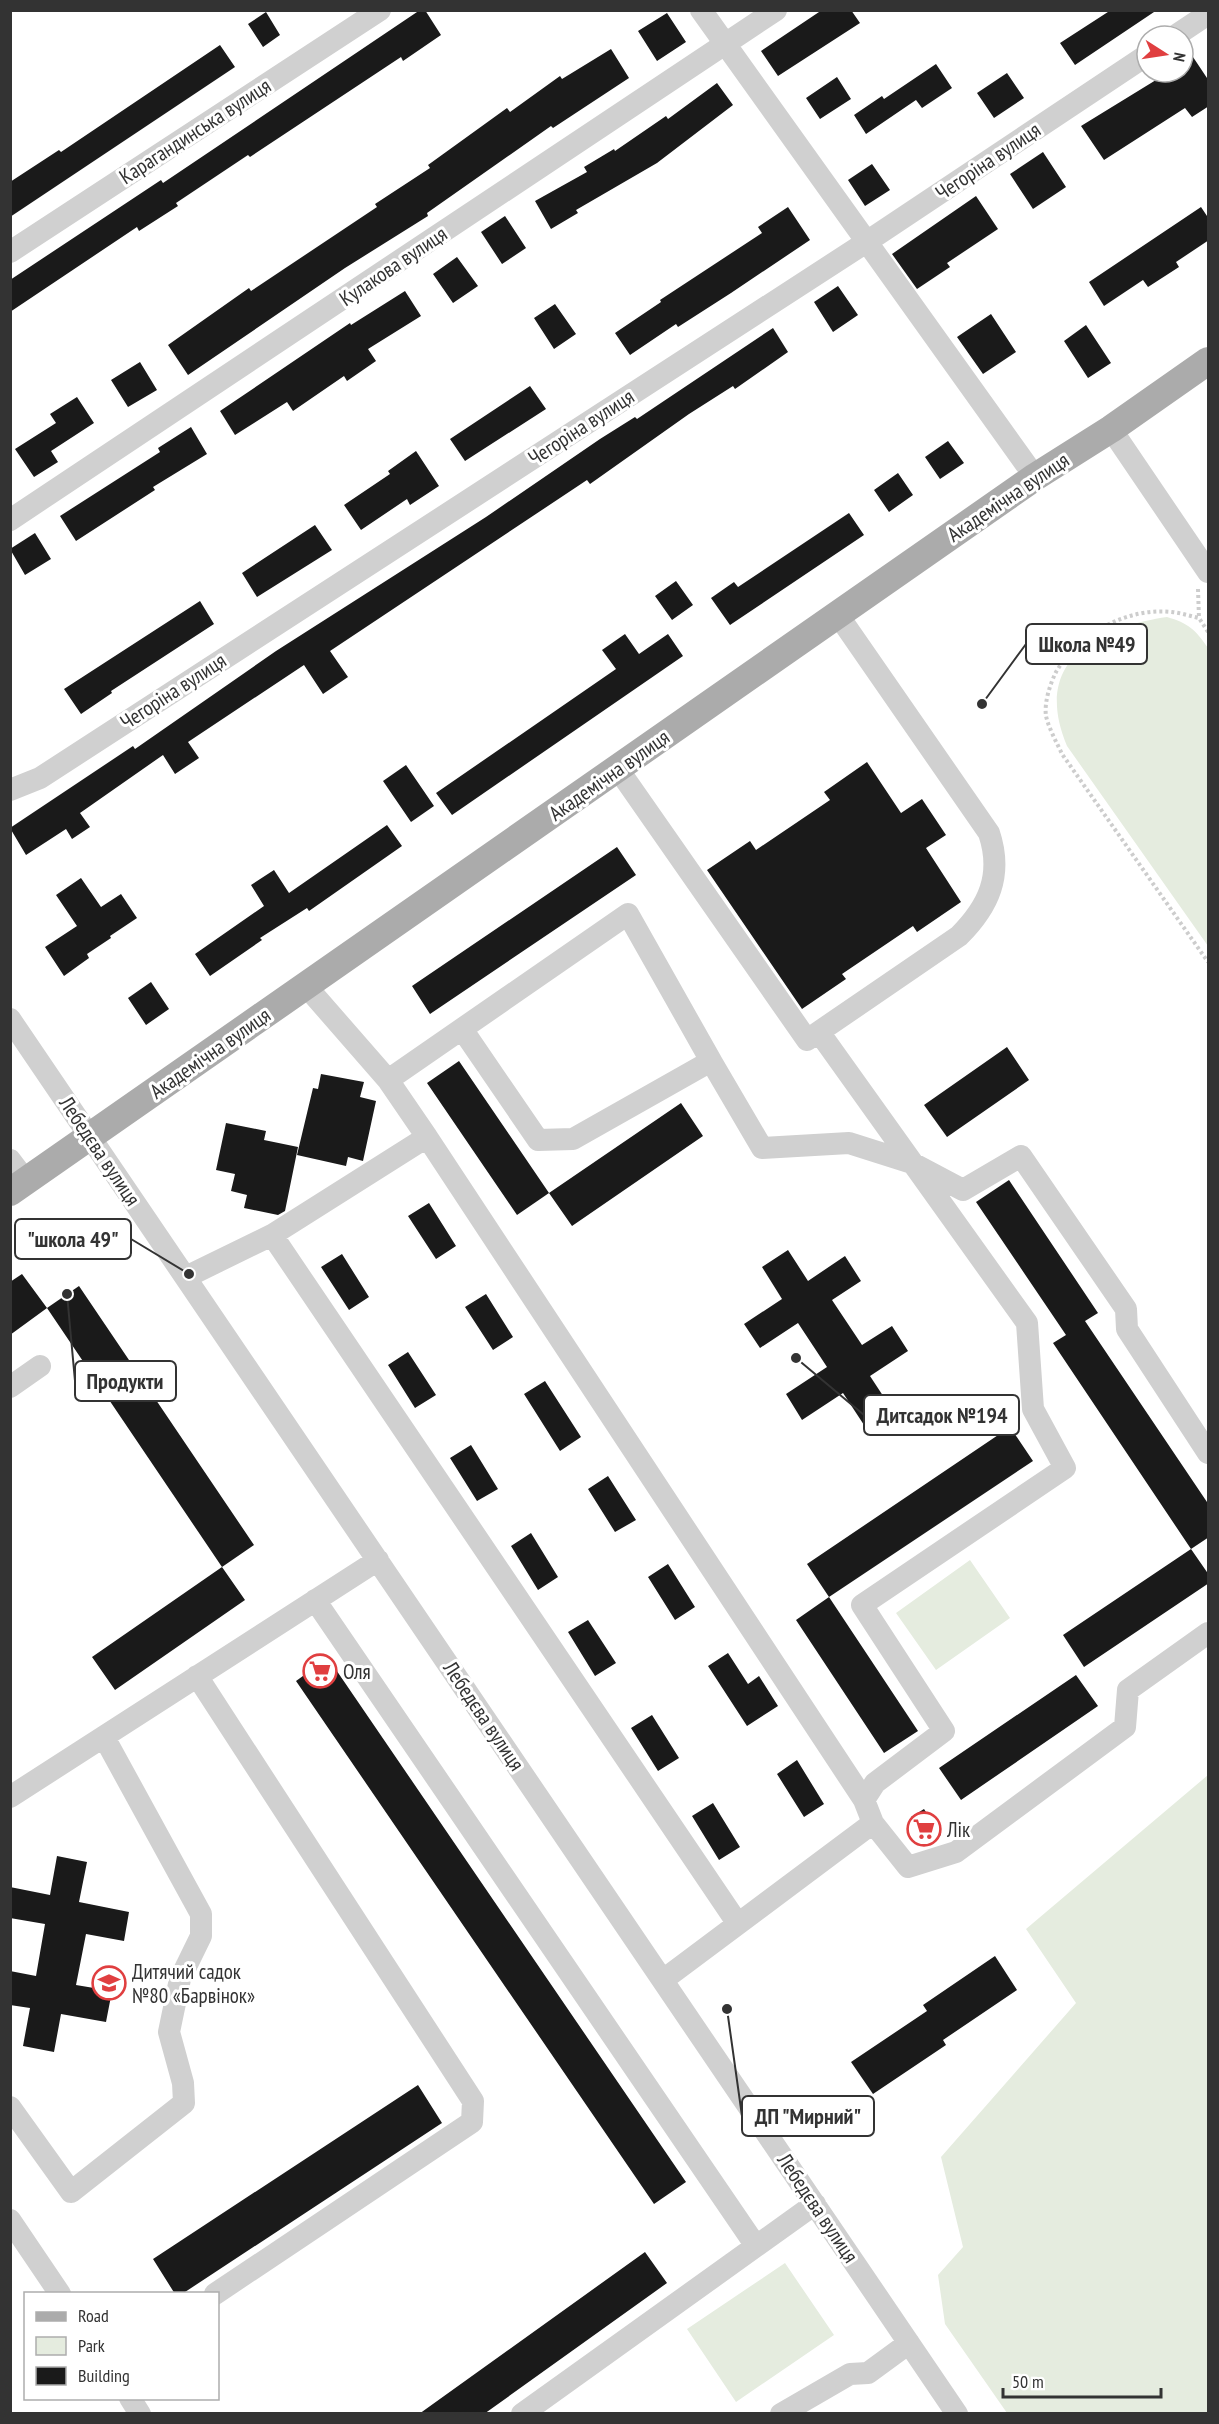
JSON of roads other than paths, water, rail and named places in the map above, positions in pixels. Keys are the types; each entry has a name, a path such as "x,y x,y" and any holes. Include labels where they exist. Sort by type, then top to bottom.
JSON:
{"main road":[{"name":"Академічна вулиця","path":"16,1178 91,1138 1035,477 1111,429 1209,361"}],"street":[{"name":"Карагандинська вулиця","path":"10,252 380,10"},
{"path":"701,10 1035,477"},
{"name":"Кулакова вулиця","path":"10,520 776,10"},
{"path":"1194,24 1209,14"},
{"name":"Чегоріна вулиця","path":"10,790 40,778 868,242 1135,63"},
{"path":"1111,429 1209,572"},
{"path":"618,769 807,1041 959,936 977,918 986,904 994,867 994,849 988,833 838,615"},
{"path":"388,1080 628,914 762,1148 847,1153 912,1163 963,1190 1021,1156 1126,1309 1127,1329 1209,1453"},
{"path":"306,986 388,1080 427,1137 864,1800 873,1823 908,1867 956,1852 1125,1726 1128,1690 1209,1633"},
{"name":"Лебедєва вулиця","path":"10,1020 957,2414"},
{"path":"462,1029 538,1140 573,1139 711,1061"},
{"path":"819,1032 1028,1323 1033,1409 1065,1468 862,1605 944,1731 875,1783 864,1800"},
{"path":"186,1277 272,1235 427,1137"},
{"path":"272,1235 738,1924"},
{"path":"10,1387 40,1366"},
{"path":"10,1797 378,1560"},
{"path":"315,1600 756,2246"},
{"path":"197,1676 473,2102 471,2122 218,2292"},
{"path":"10,2107 71,2192 184,2103 183,2083 169,2032 180,1979 201,1936 201,1914 104,1737"},
{"path":"663,1980 873,1823"},
{"path":"522,2414 815,2204"},
{"path":"10,2220 59,2292"},
{"path":"781,2414 850,2374 868,2373 909,2343"},
{"path":"131,2400 140,2414"}],"place":[{"name":"Школа №49","path":"982,704"},
{"name":"\"школа 49\"","path":"189,1274"},
{"name":"Продукти","path":"67,1294"},
{"name":"Дитсадок №194","path":"796,1358"},
{"name":"Оля","path":"320,1671"},
{"name":"Лік","path":"924,1829"},
{"name":"Дитячий садок №80 «Барвінок»","path":"109,1983"},
{"name":"ДП \"Мирний\"","path":"727,2009"}]}
